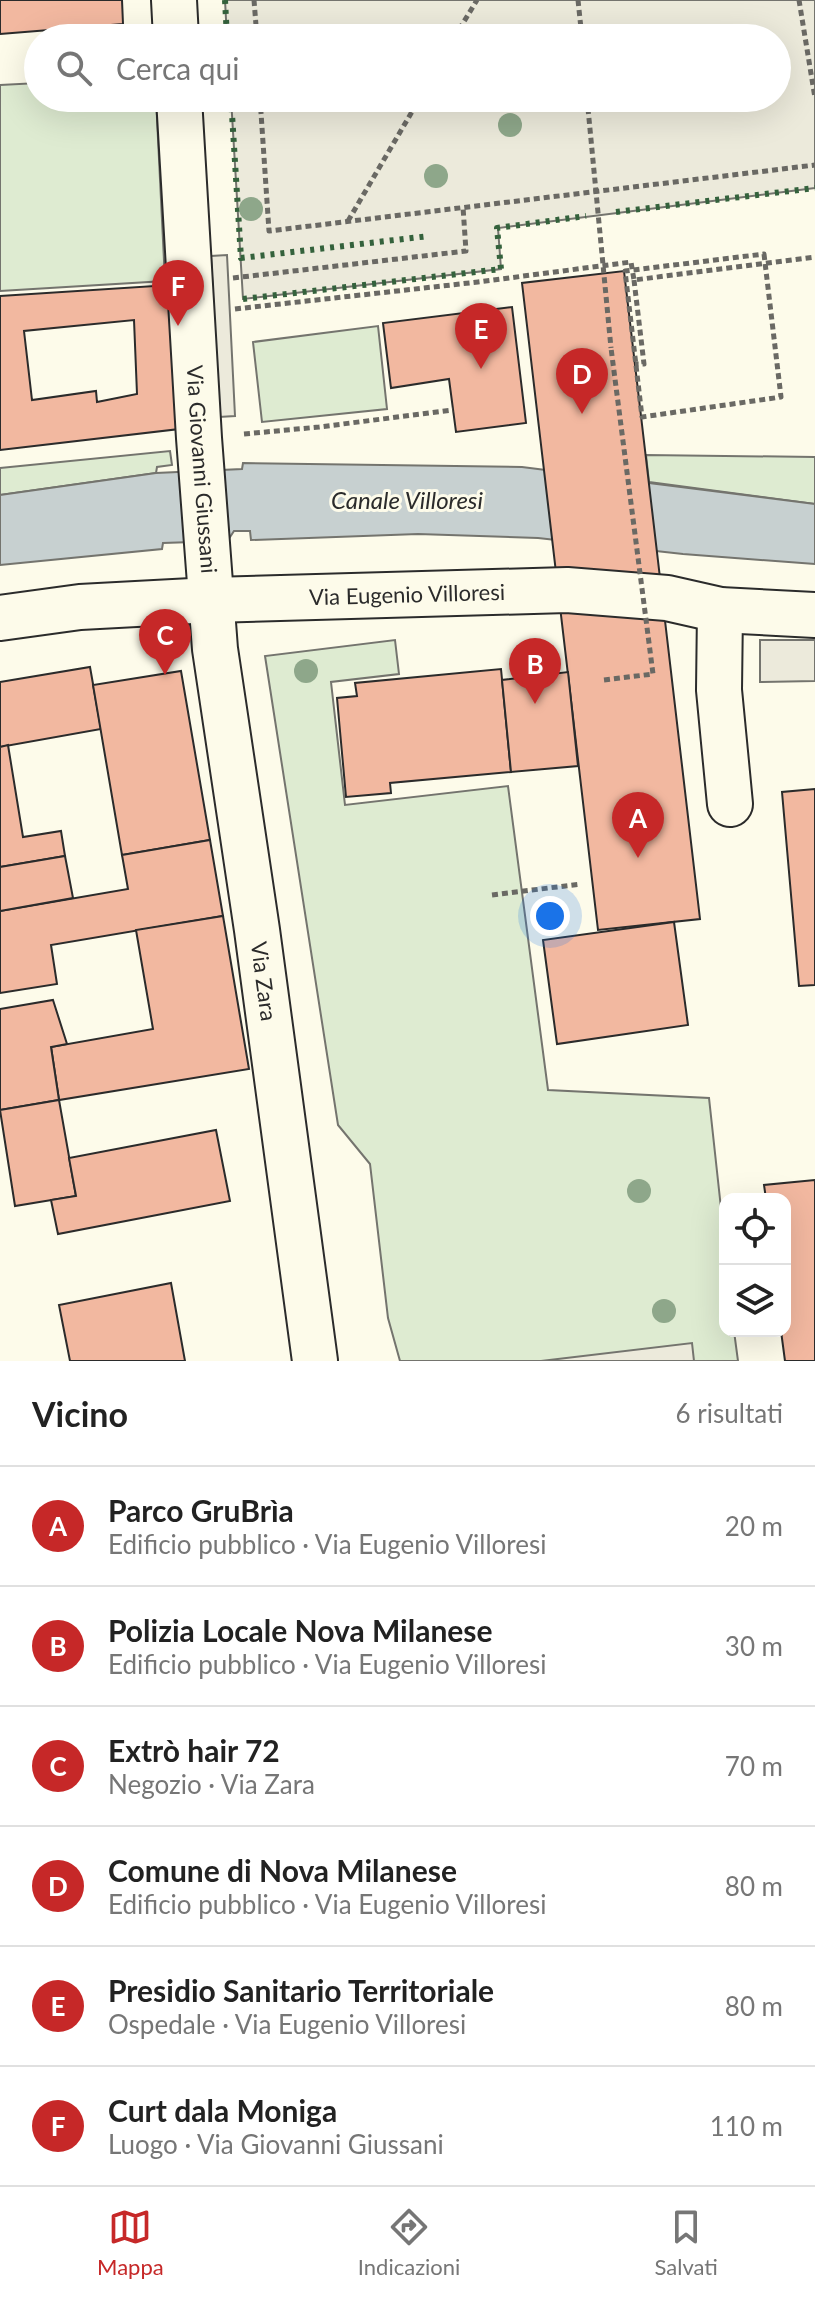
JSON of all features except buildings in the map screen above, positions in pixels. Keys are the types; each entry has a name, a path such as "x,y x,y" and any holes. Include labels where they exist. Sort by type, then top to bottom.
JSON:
{"street":[{"path":"174,0 175,24"},
{"name":"Via Giovanni Giussani","path":"180,112 211,600"},
{"name":"Via Eugenio Villoresi","path":"0,618 80,607 211,600 567,590 667,598 720,610 815,615"},
{"name":"Via Zara","path":"211,600 215,649 260,945 315,1361"},
{"path":"720,610 719,690 730,804"}],"path":[{"path":"254,0 256,24"},
{"path":"462,24 477,0"},
{"path":"578,0 581,24"},
{"path":"799,0 815,98"},
{"path":"261,112 269,231 815,165"},
{"path":"348,221 412,112"},
{"path":"588,112 611,348 653,674 604,680"},
{"path":"232,278 466,251 463,207"},
{"path":"764,254 781,397 642,417 625,271 632,270 764,254"},
{"path":"634,280 815,257"},
{"path":"234,310 631,262 644,364 635,364"},
{"path":"200,454 319,427 453,410"},
{"path":"492,895 581,884"}],"green space":[{"path":"24,84 24,112 157,112 165,281 0,291 0,85"},
{"path":"378,326 387,409 262,422 253,342"},
{"path":"170,451 172,465 157,467 156,473 0,495 0,468"},
{"path":"646,455 815,457 815,504 649,482"},
{"path":"395,640 399,674 331,682 345,805 508,786 548,1090 709,1098 719,1193 719,1337 735,1337 738,1361 400,1361 388,1318 370,1164 338,1125 265,656"}],"shaded area":[{"path":"225,0 815,0 815,188 498,228 501,269 243,299 232,112 791,112 791,24 226,24"},
{"path":"227,255 235,416 219,417 211,256"},
{"path":"760,640 815,640 815,681 760,682"},
{"path":"692,1343 694,1361 541,1361"}],"water":[{"name":"Canale Villoresi","path":"243,463 522,467 815,504 815,564 538,538 418,534 251,540 250,531 234,531 228,540 223,541 163,543 162,549 0,565 0,495 156,473 242,469"}],"hedge":[{"path":"225,0 226,24"},
{"path":"232,112 241,258 429,236"},
{"path":"616,212 815,188"},
{"path":"243,299 501,269 497,228 586,216"}],"place":[{"name":"Curt dala Moniga","path":"178,326"},
{"name":"Presidio Sanitario Territoriale","path":"481,369"},
{"name":"Comune di Nova Milanese","path":"582,414"},
{"name":"Extrò hair 72","path":"165,675"},
{"name":"Polizia Locale Nova Milanese","path":"535,704"},
{"name":"Parco GruBrìa","path":"638,858"}]}
